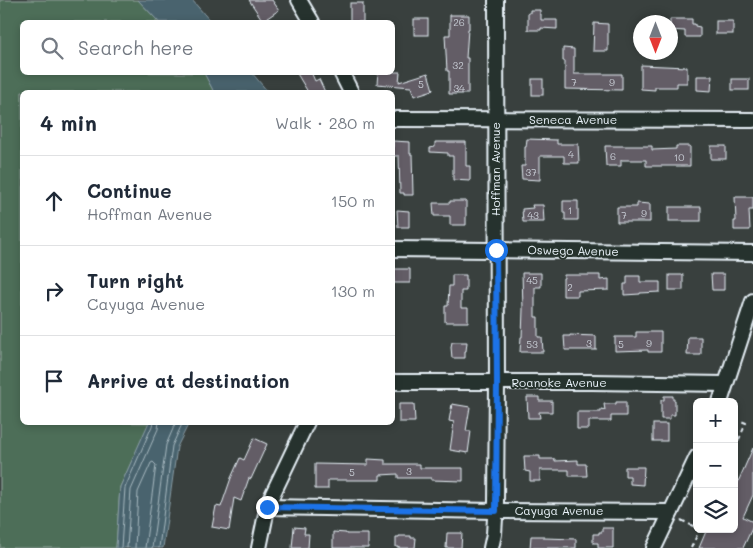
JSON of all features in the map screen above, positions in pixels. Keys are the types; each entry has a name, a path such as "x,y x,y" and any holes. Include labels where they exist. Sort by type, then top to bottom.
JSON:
{"street":[{"path":"299,0 311,20"},
{"name":"Hoffman Avenue","path":"491,548 496,511 496,0"},
{"path":"342,75 350,90"},
{"name":"Seneca Avenue","path":"395,119 753,120"},
{"name":"Oswego Avenue","path":"395,249 753,253"},
{"path":"721,398 753,301"},
{"name":"Roanoke Avenue","path":"395,382 725,384"},
{"path":"259,548 267,507 306,425"},
{"path":"654,548 693,465"},
{"name":"Cayuga Avenue","path":"267,507 670,514"}],"path":[{"path":"738,420 746,423 738,442"},
{"path":"670,514 693,526"},
{"path":"691,548 696,533"}],"green space":[{"path":"0,0 138,0 157,20 20,20 20,75 205,75 213,90 20,90 20,425 148,425 120,487 116,548 0,548"}],"water":[{"path":"138,0 192,0 209,20 157,20"},
{"path":"205,75 254,75 266,90 213,90"},
{"path":"148,425 188,425 177,447 163,548 116,548 120,487"}],"building":[{"path":"249,0 272,0 279,10 262,20"},
{"path":"350,3 363,3 363,20 350,20"},
{"path":"530,10 540,10 541,20 557,20 557,29 541,28 541,30 528,30 528,13 530,13"},
{"path":"450,15 469,15 466,58 468,58 468,94 449,94 449,71 447,71 445,35 450,35"},
{"path":"414,19 428,19 428,35 414,35"},
{"path":"678,19 692,19 692,24 700,27 700,37 685,37 685,31 678,31"},
{"path":"716,21 733,21 733,34 716,34"},
{"path":"594,23 608,24 608,51 593,51"},
{"path":"563,48 574,49 574,74 622,74 622,90 565,89"},
{"path":"641,65 687,67 687,83 677,83 677,87 655,87 655,90 641,89"},
{"path":"395,72 400,72 399,82 428,73 433,90 414,96 411,87 377,84 378,75 395,75"},
{"path":"298,75 312,75 315,81 319,79 324,90 307,90"},
{"path":"697,76 712,76 711,91 697,90"},
{"path":"532,79 543,79 543,95 532,95"},
{"path":"732,79 749,79 749,90 732,90"},
{"path":"527,139 557,140 557,144 578,144 579,163 564,163 564,156 540,156 540,180 522,179 521,166 525,166"},
{"path":"395,141 410,142 413,195 400,193 399,156 395,156"},
{"path":"435,142 466,142 466,166 470,166 470,181 453,180 453,156 448,156 448,153 430,152 430,148 435,147"},
{"path":"605,146 652,146 652,150 676,149 676,146 690,146 690,166 646,166 646,160 621,160 621,166 606,166"},
{"path":"711,146 726,146 726,159 711,159"},
{"path":"735,197 753,197 753,210 749,210 750,230 734,230 734,221 736,221"},
{"path":"450,201 466,201 466,225 450,225 450,216 434,216 433,203 450,203"},
{"path":"563,201 578,201 578,220 565,220"},
{"path":"637,203 650,204 650,222 617,222 617,207 637,207"},
{"path":"532,205 543,205 544,222 523,222 522,209 533,208"},
{"path":"669,207 701,207 701,221 669,221"},
{"path":"397,210 409,211 409,227 398,227"},
{"path":"395,269 410,269 410,283 395,283"},
{"path":"522,273 541,273 541,287 535,287 535,317 538,317 538,337 542,337 543,352 520,352 523,309"},
{"path":"711,274 724,274 724,290 712,290"},
{"path":"452,275 466,275 466,291 461,291 461,308 468,308 468,322 445,322 445,306 448,306 449,286 452,286"},
{"path":"564,275 600,275 600,280 609,279 609,290 578,291 578,296 563,296"},
{"path":"669,275 683,275 683,290 669,290"},
{"path":"627,276 640,276 640,282 660,282 660,292 624,295 624,284 627,284"},
{"path":"636,332 661,332 661,352 648,352 648,350 615,351 615,337 636,337"},
{"path":"564,336 596,336 596,350 565,350"},
{"path":"688,337 701,337 701,355 687,355"},
{"path":"452,342 467,342 465,358 452,358"},
{"path":"664,396 673,396 673,400 675,400 675,415 670,415 670,419 661,419 661,400 664,400"},
{"path":"527,397 539,397 539,401 552,401 552,412 539,412 540,418 528,418"},
{"path":"616,402 626,402 626,416 611,416 611,421 589,421 589,429 577,429 577,412 601,412 601,409 605,410 604,404 616,404"},
{"path":"399,404 414,404 415,422 399,422"},
{"path":"452,404 470,407 466,431 471,431 468,453 450,450 454,422 449,421"},
{"path":"653,424 667,424 667,441 653,441"},
{"path":"254,438 267,444 251,479 249,478 241,501 234,498 229,530 212,527 216,506 221,507 240,458 244,460"},
{"path":"753,448 753,495 743,517 753,522 753,526 743,548 699,548 705,533 738,533 738,482"},
{"path":"524,456 540,456 540,459 555,459 555,461 578,460 578,464 586,464 587,476 569,476 569,470 540,470 540,481 530,481 530,472 525,471"},
{"path":"368,459 385,460 385,464 420,464 420,468 463,468 463,481 431,480 431,478 398,478 398,474 380,475 380,480 328,480 328,489 315,489 315,464 368,465"},
{"path":"625,467 644,467 643,485 630,484 630,476 625,476"},
{"path":"294,527 305,528 304,534 309,534 308,548 292,548"},
{"path":"602,528 613,528 613,548 598,548 598,543 593,543 593,534 602,532"},
{"path":"333,532 368,534 368,548 333,548"},
{"path":"447,533 462,533 461,548 446,548"},
{"path":"531,536 576,539 576,548 530,548"},
{"path":"396,537 416,538 415,548 396,547"}],"route":[{"path":"267,507 496,511 496,250"}]}
